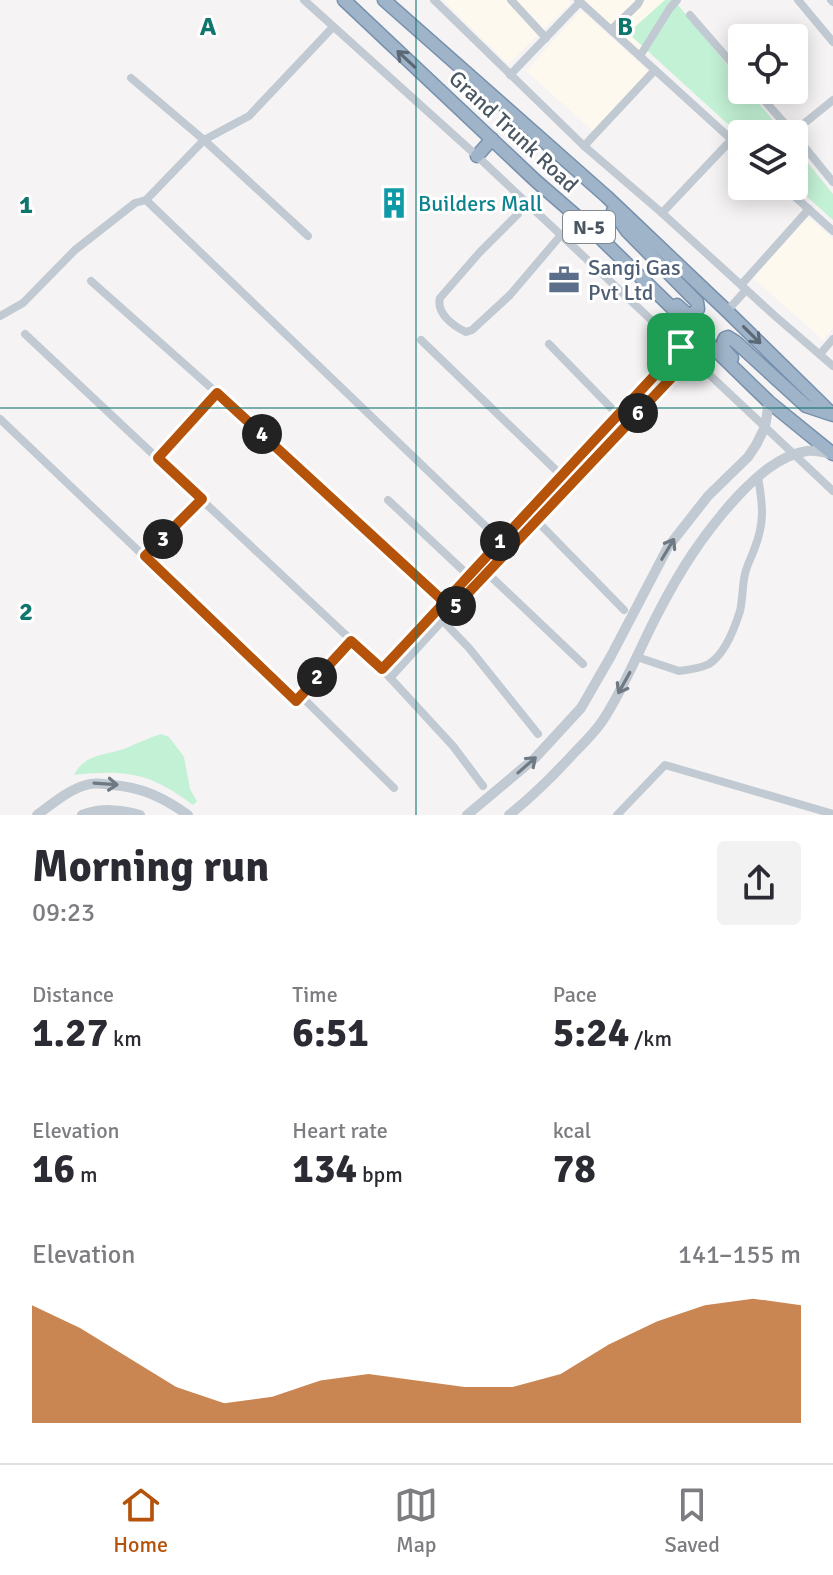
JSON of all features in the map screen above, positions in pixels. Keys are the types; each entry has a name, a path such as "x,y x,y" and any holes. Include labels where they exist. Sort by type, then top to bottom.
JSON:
{"highway":[{"name":"Grand Trunk Road","path":"344,0 589,227 769,402 833,454"},
{"name":"Grand Trunk Road","path":"384,0 607,197 833,415"},
{"path":"477,156 492,139"},
{"path":"589,227 619,247 686,313 695,313 697,302 627,231 607,197"},
{"path":"812,436 726,352 722,344 725,338 732,339 806,406 833,415"}],"street":[{"path":"304,0 477,156 833,491"},
{"path":"434,0 584,146 833,366"},
{"path":"511,0 546,38"},
{"path":"611,30 640,0"},
{"path":"640,56 677,0"},
{"path":"798,0 833,42"},
{"path":"510,75 579,1 728,135"},
{"path":"690,15 728,59"},
{"path":"0,316 23,303 75,250 135,203 146,200 204,140 249,116 333,27"},
{"path":"584,146 655,70"},
{"path":"131,78 308,236"},
{"path":"808,121 833,100"},
{"path":"767,104 781,120"},
{"path":"662,213 728,143"},
{"path":"808,152 833,182"},
{"path":"146,200 501,541"},
{"path":"799,200 833,231"},
{"path":"524,201 518,214 440,298 440,310 451,322 466,332 472,330 510,295 561,235"},
{"path":"727,311 809,209"},
{"path":"91,281 452,610"},
{"path":"25,334 382,669 453,746 483,786"},
{"path":"382,669 681,347 700,336"},
{"path":"390,678 486,572 691,357 700,336"},
{"path":"820,354 833,339"},
{"path":"421,340 562,476"},
{"path":"549,344 627,424"},
{"path":"158,458 217,393"},
{"path":"467,815 535,758 581,708 668,547 708,496 748,457 761,437 769,402"},
{"path":"0,419 296,701 351,641"},
{"path":"509,815 528,800 602,721 698,543 729,506 760,475 794,454 809,451 833,454"},
{"path":"637,657 686,671 711,662 725,646 740,610 744,578 762,520 760,475 748,457"},
{"path":"145,556 202,499"},
{"path":"388,500 469,576"},
{"path":"528,512 624,610"},
{"path":"479,564 583,664"},
{"path":"435,613 469,648 538,734"},
{"path":"300,695 394,788"},
{"path":"617,815 665,765 832,814"},
{"path":"37,815 83,785 94,783 126,786 156,794 188,815"},
{"path":"82,815 110,810 140,815"}],"shaded area":[{"path":"443,0 569,0 571,3 508,64"},
{"path":"583,0 663,0 664,8 650,53 644,56"},
{"path":"581,10 650,72 595,133 526,71"},
{"path":"808,217 833,239 833,328 823,340 753,278"}],"green space":[{"path":"665,0 674,0 728,66 728,104 759,104 773,120 728,120 728,124 628,33"},
{"path":"808,163 833,194 833,220 808,198"},
{"path":"161,734 169,737 184,757 190,789 197,801 193,805 164,786 137,776 123,773 74,775 89,760"}],"place":[{"name":"Builders Mall","path":"394,203"},
{"name":"Sangi Gas Pvt Ltd","path":"564,280"}],"route":[{"path":"681,347 479,564 444,603 435,613 382,669 351,641 296,701 145,556 202,499 158,458 217,393 441,599 444,603 452,610 691,357 681,347"}]}
